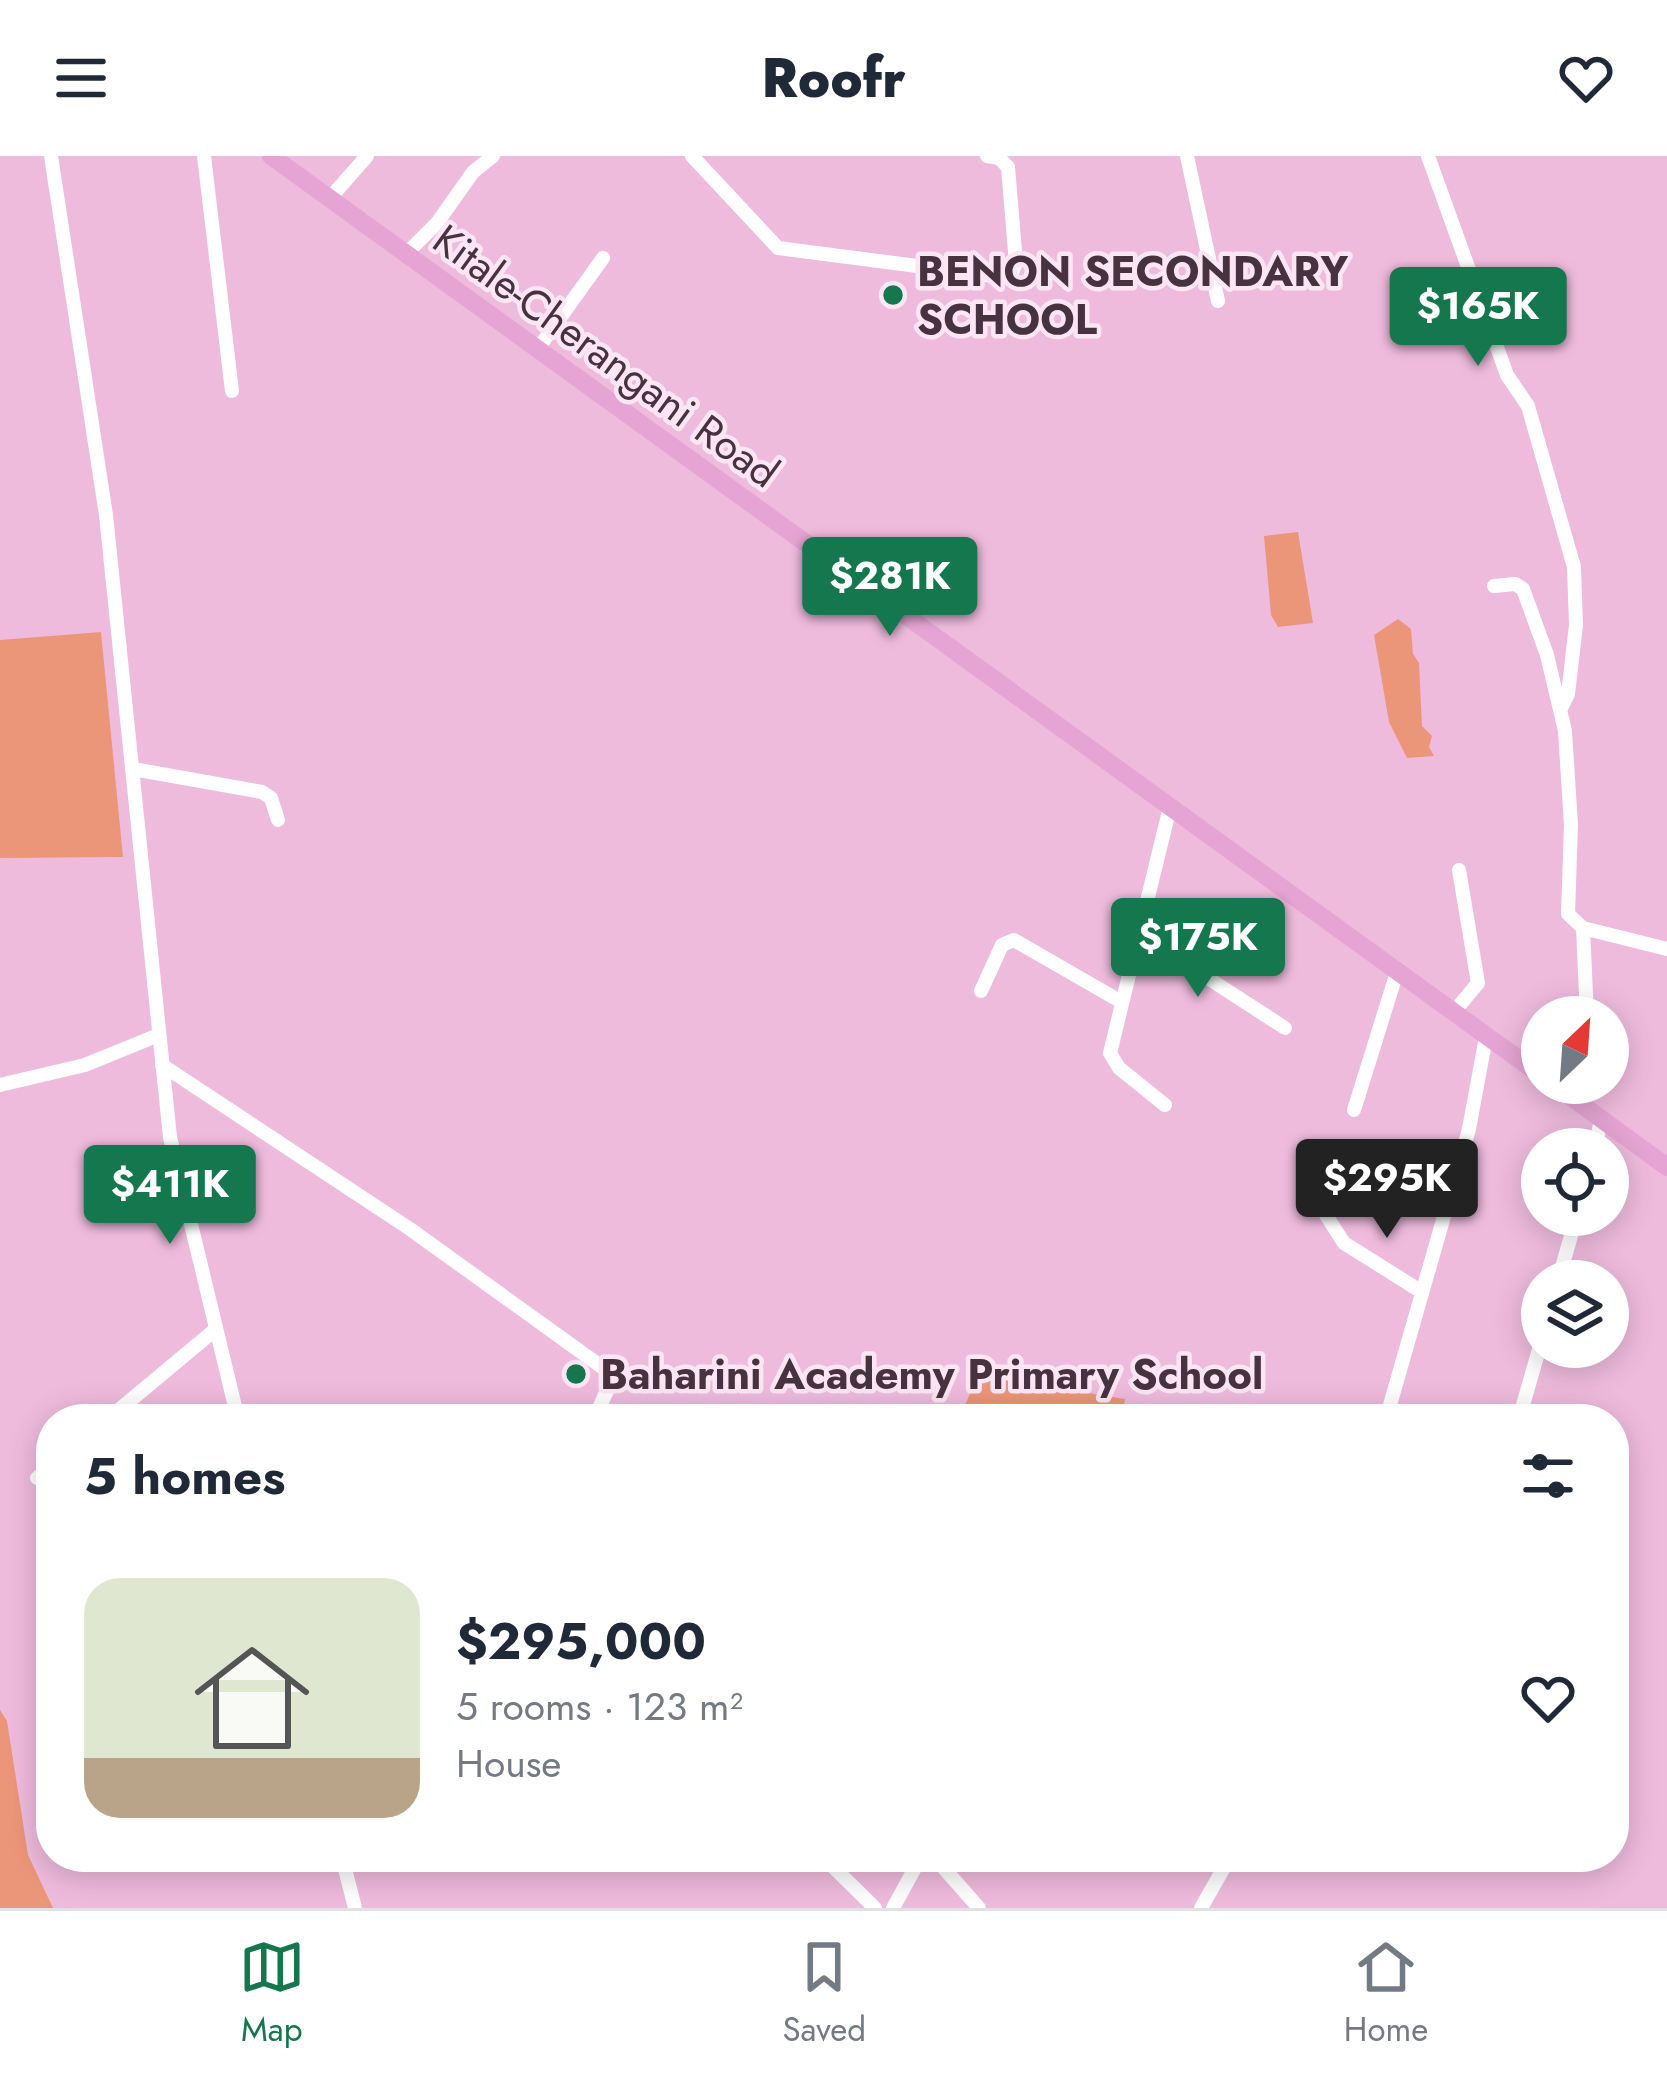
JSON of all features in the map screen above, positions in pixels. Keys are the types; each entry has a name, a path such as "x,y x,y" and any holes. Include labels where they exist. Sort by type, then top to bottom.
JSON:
{"main road":[{"name":"Kitale-Cherangani Road","path":"271,156 1521,1061"},
{"path":"1584,1104 1667,1167"}],"street":[{"path":"51,156 103,494 156,1036 176,1177 234,1404"},
{"path":"204,156 232,391"},
{"path":"330,198 367,156"},
{"path":"406,254 437,223 473,172 493,156"},
{"path":"692,156 778,248 1010,278 1016,263 1008,167 999,158 987,156"},
{"path":"1187,156 1218,301"},
{"path":"1428,156 1507,375 1528,406 1574,567 1576,625 1568,694 1561,708"},
{"path":"537,350 603,258"},
{"path":"1493,586 1515,584 1526,595 1561,708 1571,825 1566,904 1572,921 1583,928 1667,949"},
{"path":"133,769 262,792 271,798 278,820"},
{"path":"1165,1105 1118,1069 1110,1057 1170,807"},
{"path":"1453,1013 1478,983 1459,870"},
{"path":"1583,928 1586,996"},
{"path":"1137,932 1285,1028"},
{"path":"981,991 1002,945 1014,940 1120,1001"},
{"path":"1354,1110 1397,972"},
{"path":"0,1085 85,1065 156,1036"},
{"path":"1390,1404 1469,1130 1486,1037"},
{"path":"162,1065 410,1229 606,1370 611,1382 601,1404"},
{"path":"1599,1128 1601,1119"},
{"path":"1326,1215 1344,1243 1423,1292"},
{"path":"125,1404 216,1329"},
{"path":"1523,1404 1534,1368"},
{"path":"346,1872 355,1908"},
{"path":"838,1872 875,1908"},
{"path":"893,1908 913,1872"},
{"path":"947,1872 979,1908"},
{"path":"1201,1908 1221,1872"}],"shaded area":[{"path":"1298,532 1313,623 1278,627 1271,615 1264,536"},
{"path":"1398,619 1411,629 1413,654 1419,663 1422,726 1432,736 1429,747 1434,756 1407,758 1389,722 1374,635"},
{"path":"101,632 123,857 0,858 0,640"},
{"path":"978,1375 1125,1399 1124,1404 965,1404"},
{"path":"0,1710 7,1721 28,1855 53,1908 0,1908"}],"place":[{"name":"BENON SECONDARY SCHOOL","path":"893,295"},
{"name":"Baharini Academy Primary School","path":"576,1374"}]}
